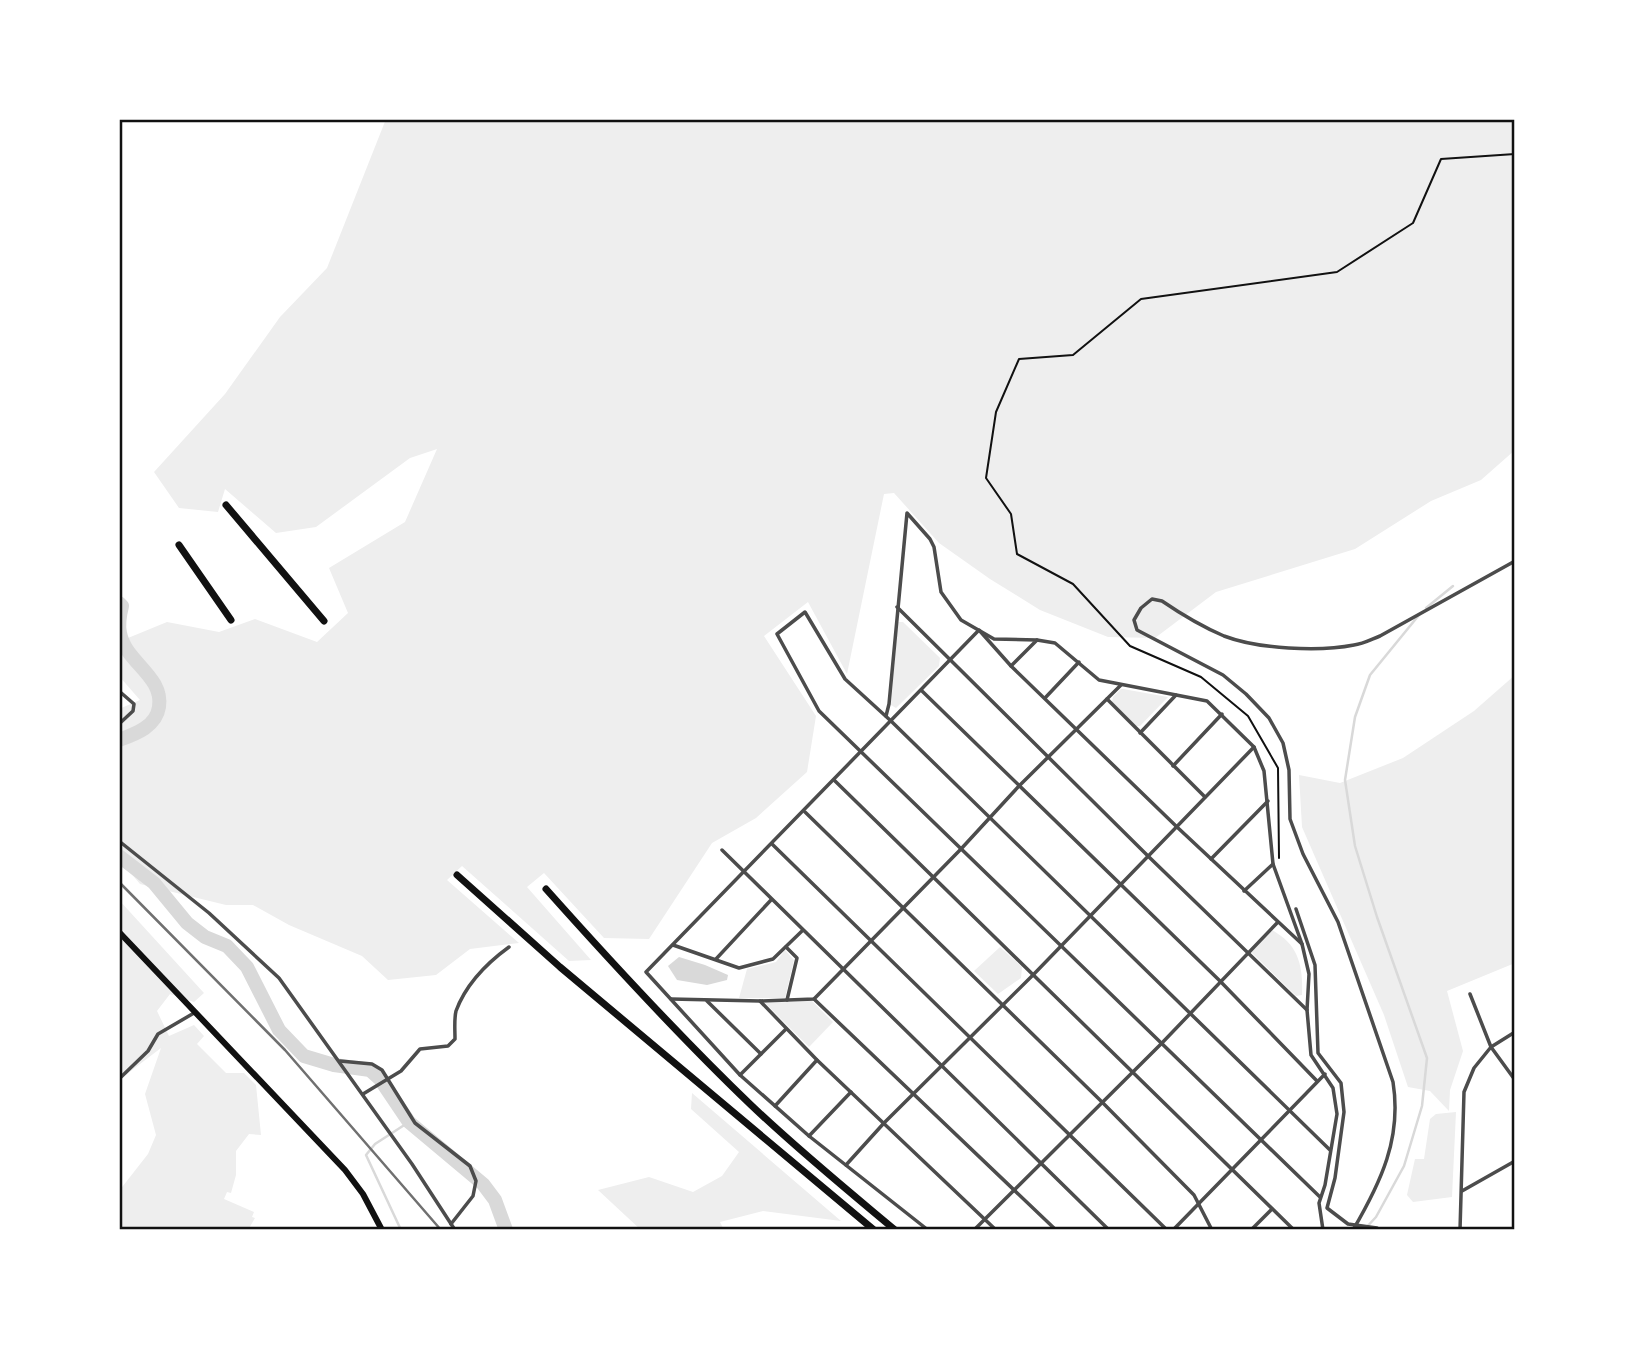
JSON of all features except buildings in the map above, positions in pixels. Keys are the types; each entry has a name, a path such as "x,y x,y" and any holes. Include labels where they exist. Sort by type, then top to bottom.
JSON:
{"highway":[{"path":"226,505 324,621"},
{"path":"179,545 231,620"},
{"path":"457,875 560,967 874,1230"},
{"path":"547,889 624,976 710,1066 804,1154 895,1230"},
{"path":"119,932 345,1170 375,1213 382,1230"}],"street":[{"path":"886,716 907,513 930,539 934,547 941,592 961,620 994,639 1055,643 1099,680 1207,701 1254,747 1264,771 1273,864 1302,944 1309,974 1307,1010 1311,1055 1333,1088 1337,1114 1325,1185 1319,1203 1323,1230"},
{"path":"1353,1230 1391,1151 1396,1122 1393,1082 1338,922 1303,854 1290,819 1289,770 1283,743 1269,718 1223,675 1136,630 1134,620 1140,608 1152,599 1162,601 1223,635 1246,643 1332,648 1357,645 1380,636 1515,561"},
{"path":"897,607 1307,1010"},
{"path":"1320,1197 819,711 777,634 805,612 845,679 1330,1150"},
{"path":"928,1230 809,1136 740,1075 646,972 979,631"},
{"path":"979,631 1177,827 1302,944"},
{"path":"1012,666 1037,640"},
{"path":"1045,698 1079,663"},
{"path":"670,999 814,999 1019,786 1121,685"},
{"path":"119,691 134,704 133,711 119,724"},
{"path":"922,691 1220,981 1317,1081"},
{"path":"1140,733 1176,695"},
{"path":"1107,699 1205,798"},
{"path":"1172,766 1222,714"},
{"path":"846,1166 1254,747"},
{"path":"834,780 1294,1230"},
{"path":"1211,859 1268,801"},
{"path":"804,811 1101,1101 1199,1203 1212,1230"},
{"path":"119,841 209,912 279,978 363,1094 454,1230"},
{"path":"772,844 1170,1230 1325,1074"},
{"path":"722,850 1109,1230"},
{"path":"1244,891 1273,864"},
{"path":"716,959 771,900"},
{"path":"1296,909 1315,965 1318,1054 1341,1083 1344,1112 1335,1178 1326,1208 1348,1224 1375,1229"},
{"path":"974,1230 1161,1044 1278,922"},
{"path":"674,945 739,968 773,959 803,931"},
{"path":"363,1094 401,1071 420,1049 448,1046 455,1039 456,1012 476,976 493,958 509,947"},
{"path":"786,947 797,958 787,1000"},
{"path":"1470,994 1492,1047 1515,1080"},
{"path":"814,999 1056,1230"},
{"path":"706,1000 761,1054"},
{"path":"760,1001 817,1060 996,1230"},
{"path":"119,1079 148,1051 159,1034 194,1013"},
{"path":"740,1075 786,1029"},
{"path":"1460,1230 1464,1092 1474,1068 1492,1047 1515,1032"},
{"path":"775,1106 817,1060"},
{"path":"340,1061 372,1064 382,1070 415,1123 470,1166 476,1181 473,1196 451,1224"},
{"path":"809,1136 851,1092"},
{"path":"1461,1191 1515,1161"},
{"path":"1251,1230 1272,1209"}],"path":[{"path":"1279,860 1278,768 1248,716 1201,677 1130,646 1073,584 1017,554 1011,514 986,478 996,412 1019,359 1073,355 1141,299 1337,272 1413,223 1441,159 1515,154"}],"shaded area":[{"path":"386,119 1515,119 1515,450 1481,480 1431,501 1355,549 1216,592 1155,638 1108,637 1040,610 939,543 894,493 884,494 847,674 808,602 764,636 816,716 807,772 756,818 712,843 649,939 604,938 544,873 527,887 591,960 569,961 462,866 447,880 519,943 470,949 436,975 388,980 362,956 289,925 253,905 226,905 140,884 119,859 119,709 140,700 119,676 119,626 128,638 167,622 219,632 255,619 317,642 348,613 329,568 405,522 437,449 410,458 316,527 276,533 225,489 218,512 179,508 154,472 225,394 280,317 327,268"},
{"path":"898,622 903,622 940,658 939,666 896,708 891,705"},
{"path":"1515,675 1515,963 1447,991 1463,1051 1450,1090 1449,1111 1430,1091 1408,1087 1384,1015 1302,827 1299,775 1340,783 1403,758 1474,711"},
{"path":"1121,689 1168,697 1140,726 1134,726 1112,702"},
{"path":"119,900 204,993 194,1002 170,994 157,1011 169,1036 194,1025 204,1036 197,1044 226,1073 244,1073 256,1085 261,1135 249,1134 236,1151 236,1175 231,1193 227,1192 224,1199 254,1212 252,1217 255,1218 248,1230 119,1230 119,1191 148,1154 156,1135 145,1094 161,1048 119,1080"},
{"path":"1272,930 1288,942 1298,957 1302,995 1296,996 1251,952"},
{"path":"1000,947 1022,967 1021,978 998,994 974,971"},
{"path":"785,950 794,960 785,998 739,998 747,969 776,962"},
{"path":"679,957 728,975 727,980 707,985 677,980 668,966"},
{"path":"812,1001 833,1022 809,1047 765,1003"},
{"path":"692,1093 841,1221 763,1211 720,1222 724,1230 641,1230 598,1190 649,1177 693,1192 722,1176 739,1152 691,1109"},
{"path":"1456,1112 1452,1197 1413,1202 1407,1195 1415,1159 1424,1159 1430,1119 1436,1114"}],"waterway":[{"path":"1426,608 1453,586"},
{"path":"119,603 122,606 119,626 123,643 156,686 159,696 159,707 154,720 138,732 119,740"},
{"path":"1364,1230 1376,1217 1404,1166 1422,1106 1427,1058 1355,846 1345,780 1355,717 1370,675 1419,615"},
{"path":"119,856 154,883 187,923 205,937 227,946 247,967 279,1030 304,1056 334,1065 370,1070 380,1079 409,1122 483,1184 495,1200 506,1230"},
{"path":"401,1230 366,1155 375,1144 409,1122"}],"railway":[{"path":"119,882 285,1050 441,1230"}]}
